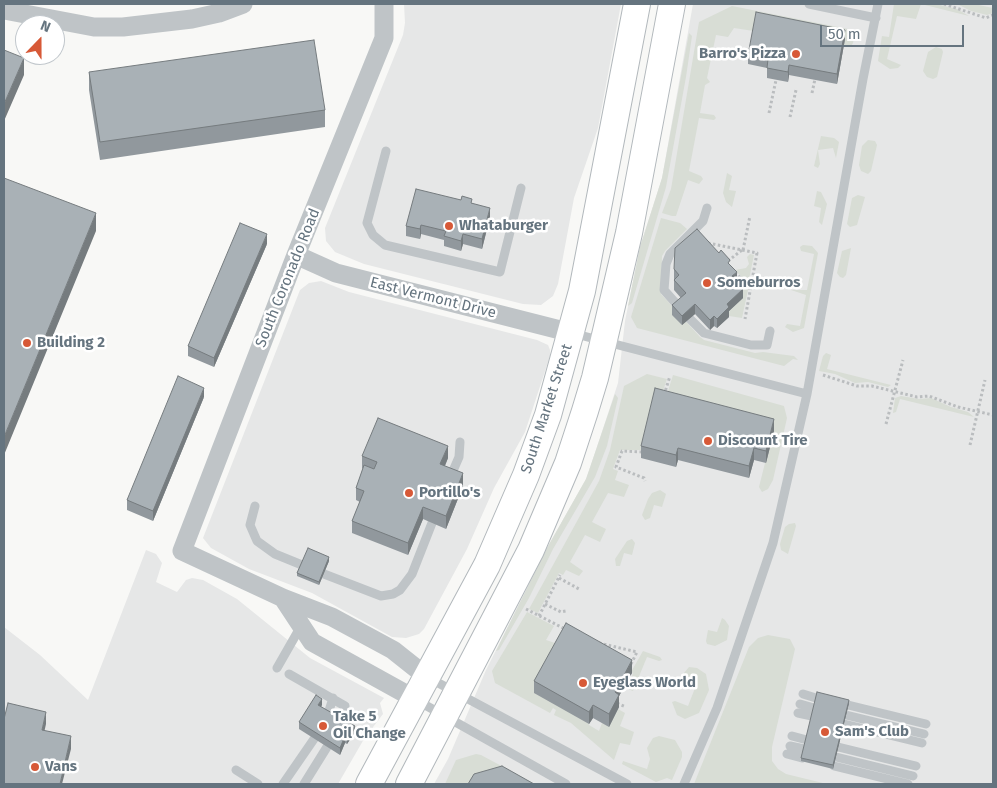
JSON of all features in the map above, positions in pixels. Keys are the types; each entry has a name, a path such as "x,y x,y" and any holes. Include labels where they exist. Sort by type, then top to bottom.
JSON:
{"street":[{"path":"4,10 94,27 123,27 192,19 219,13 243,4"},
{"name":"South Coronado Road","path":"283,598 182,551 296,255 384,38 384,4"},
{"name":"South Market Street","path":"369,784 487,565 510,516 548,415 582,291 637,4"},
{"path":"409,784 512,591 548,511 585,411 604,342 629,234 672,4"},
{"name":"East Vermont Drive","path":"296,255 336,273 572,333"},
{"path":"283,598 332,617 393,650 427,677"},
{"path":"283,598 312,642 415,699"}],"lane":[{"path":"809,4 876,18"},
{"path":"684,784 717,708 774,543 807,394 878,4"},
{"path":"386,151 368,223 373,235 384,245 500,272 521,188"},
{"path":"680,308 664,290 666,264 670,254 703,220 707,208"},
{"path":"690,318 704,334 751,345 767,345 770,331"},
{"path":"572,333 807,394"},
{"path":"449,480 459,457 460,442"},
{"path":"255,506 250,525 257,541 275,554 302,565"},
{"path":"324,574 381,596 393,594 400,590 412,574 432,523"},
{"path":"278,668 302,626"},
{"path":"289,674 345,706 341,724"},
{"path":"427,677 627,784"},
{"path":"803,694 816,698"},
{"path":"327,717 333,698"},
{"path":"415,699 445,718 566,784"},
{"path":"848,705 926,724"},
{"path":"799,709 813,712"},
{"path":"845,720 923,739"},
{"path":"283,784 314,739"},
{"path":"803,754 790,745 807,740"},
{"path":"304,784 327,747"},
{"path":"838,747 916,766"},
{"path":"908,784 835,761 913,776"},
{"path":"236,770 258,784"}],"path":[{"path":"944,4 986,18 993,15"},
{"path":"769,113 776,80"},
{"path":"812,93 815,80"},
{"path":"790,117 796,90"},
{"path":"726,262 743,250 750,216"},
{"path":"704,238 714,250"},
{"path":"708,243 757,253 744,319"},
{"path":"720,256 750,289"},
{"path":"886,424 903,360"},
{"path":"822,375 857,386 872,386 917,397 929,396 958,407 993,415"},
{"path":"662,403 670,376"},
{"path":"970,445 985,380"},
{"path":"642,452 622,452 616,467 644,478 645,481"},
{"path":"539,616 560,577 579,589"},
{"path":"546,604 561,612 566,611"},
{"path":"526,609 571,632"},
{"path":"593,642 637,652 628,670"},
{"path":"618,694 614,702 626,708"}],"shaded area":[{"path":"404,4 621,4 598,128 574,198 558,284 553,296 541,305 523,304 364,264 335,252 326,241 325,228 403,35 405,23"},
{"path":"693,4 993,4 993,784 434,784 448,759 486,670 547,548 586,479 592,462 618,383 625,321 640,247 662,178"},
{"path":"894,4 921,4 916,19 897,16 887,59 901,65 898,68 890,69 878,61 882,36 889,37"},
{"path":"921,4 936,4 957,9 969,16"},
{"path":"957,4 974,4 993,8 993,13 987,15 971,11"},
{"path":"732,6 848,29 854,38 853,43 851,46 734,28 728,37 716,35 707,78 710,82 705,85 700,113 714,115 716,118 714,120 699,118 689,171 701,176 703,179 699,184 688,180 676,216 662,213 671,189 699,22"},
{"path":"689,33 692,36 686,77 666,187 632,303 628,306 640,247 662,178"},
{"path":"936,47 942,49 943,52 937,77 933,79 927,77 923,71 928,52"},
{"path":"821,136 834,138 839,142 836,158 833,148 818,150 820,164 818,168 814,166"},
{"path":"868,140 875,141 877,145 871,171 868,174 861,171 859,165 862,146"},
{"path":"727,173 732,176 729,190 736,191 732,207 726,202 723,193"},
{"path":"817,191 821,192 827,204 822,225 819,222 821,208 814,206"},
{"path":"858,195 865,197 857,225 850,227 847,224 852,198"},
{"path":"661,218 680,223 687,229 662,256 661,294 700,337 704,340 755,353 763,352 794,356 798,360 793,359 784,366 637,328 631,317"},
{"path":"803,245 812,246 818,253 804,328 793,332 785,327 787,324 800,326 806,295 791,290 807,290 814,254 801,251 800,247"},
{"path":"851,248 846,275 843,278 837,273 842,251"},
{"path":"750,254 754,255 748,284 735,270 746,268 749,264 747,257"},
{"path":"731,272 748,290 742,318 727,314"},
{"path":"321,281 349,292 537,340 548,345 550,350 550,356 525,432 494,488 467,549 424,629 419,634 406,638 392,637 312,593 249,569 211,548 203,538 300,290 309,283"},
{"path":"826,353 831,355 827,369 891,385 888,387 868,382 855,383 835,374 819,371 823,356"},
{"path":"647,374 667,379 643,450 620,450 613,469 618,471 615,480 629,485 624,497 608,493 592,522 606,529 600,542 585,535 570,562 583,571 579,576 566,570 563,575 559,573 538,613 529,609 599,481 610,450 624,386"},
{"path":"673,375 784,406 787,418 773,480 768,489 762,492 759,487 773,431 664,404"},
{"path":"615,394 618,398 607,446 595,477 553,549 529,598 499,650 496,651 547,548 586,479"},
{"path":"901,396 919,399 931,398 968,412 974,417 900,399 896,412 893,413 895,398"},
{"path":"660,490 666,494 662,507 654,505 650,518 645,520 642,515 648,499 652,493"},
{"path":"795,523 796,526 788,554 781,550 780,544 785,527"},
{"path":"632,539 635,543 632,555 624,553 620,566 616,566 615,559 627,541"},
{"path":"146,550 156,554 162,563 156,582 177,592 186,580 192,578 203,580 237,599 310,658 384,698 380,703 383,714 364,739 338,784 4,784 4,627 40,655 88,700"},
{"path":"527,612 554,626 546,640 555,643 562,630 591,643 589,725 599,731 602,723 609,726 618,709 625,713 620,726 634,732 630,745 620,743 614,760 571,723 554,715 556,710 553,708 550,713 495,683 492,671"},
{"path":"722,618 729,626 727,640 715,646 707,644 708,630 717,632"},
{"path":"768,635 790,639 795,649 772,747 772,761 778,769 786,774 827,784 694,784 749,647 758,638"},
{"path":"643,651 660,657 662,660 659,661 647,657 633,691 628,689 633,673 631,672"},
{"path":"689,667 697,668 706,674 709,690 699,713 685,719 677,715 672,702 675,701 688,706 697,683 683,678 684,673"},
{"path":"659,736 675,740 682,752 682,757 672,780 667,778 656,782 622,764 623,761 647,769 650,759 647,748 653,738"},
{"path":"476,754 535,784 445,784 456,760"}],"building":[{"name":"Barro's Pizza","path":"756,12 845,30 837,74 789,65 788,72 767,68 768,59 748,55"},
{"path":"314,40 325,110 100,142 89,72"},
{"path":"4,50 15,54 15,65 21,65 4,104"},
{"name":"Building 2","path":"4,178 96,213 4,437"},
{"name":"Whataburger","path":"416,189 461,200 462,196 472,199 471,203 490,208 482,239 463,234 461,241 444,236 446,231 421,225 420,229 406,226"},
{"path":"240,223 267,234 214,358 188,346"},
{"name":"Someburros","path":"697,229 719,253 721,250 730,260 728,263 737,272 732,276 743,289 727,304 729,307 717,319 714,316 710,320 695,304 682,316 672,305 686,293 674,280 679,275 674,269 675,248"},
{"path":"178,376 204,388 153,511 127,500"},
{"name":"Discount Tire","path":"655,388 774,419 766,451 754,448 749,466 678,448 676,455 641,446"},
{"name":"Portillo's","path":"378,418 448,446 440,464 463,473 446,516 423,507 408,543 352,521 364,491 356,488 364,465 374,469 377,462 362,456"},
{"path":"308,548 329,557 319,582 297,573"},
{"name":"Eyeglass World","path":"566,623 632,660 615,692 619,695 609,714 593,705 589,712 534,681"},
{"name":"Sam's Club","path":"817,692 849,700 833,765 801,758"},
{"name":"Take 5 Oil Change","path":"316,695 322,699 318,705 355,726 347,738 345,736 340,748 299,722"},
{"name":"Vans","path":"8,703 46,712 42,730 71,736 60,784 4,784 4,719"},
{"path":"502,766 534,784 468,784 474,774"}],"place":[{"name":"Barro's Pizza","path":"796,54"},
{"name":"Whataburger","path":"449,226"},
{"name":"Someburros","path":"707,283"},
{"name":"Building 2","path":"27,343"},
{"name":"Discount Tire","path":"708,441"},
{"name":"Portillo's","path":"409,493"},
{"name":"Eyeglass World","path":"583,683"},
{"name":"Take 5 Oil Change","path":"323,726"},
{"name":"Sam's Club","path":"825,732"},
{"name":"Vans","path":"35,767"}]}
